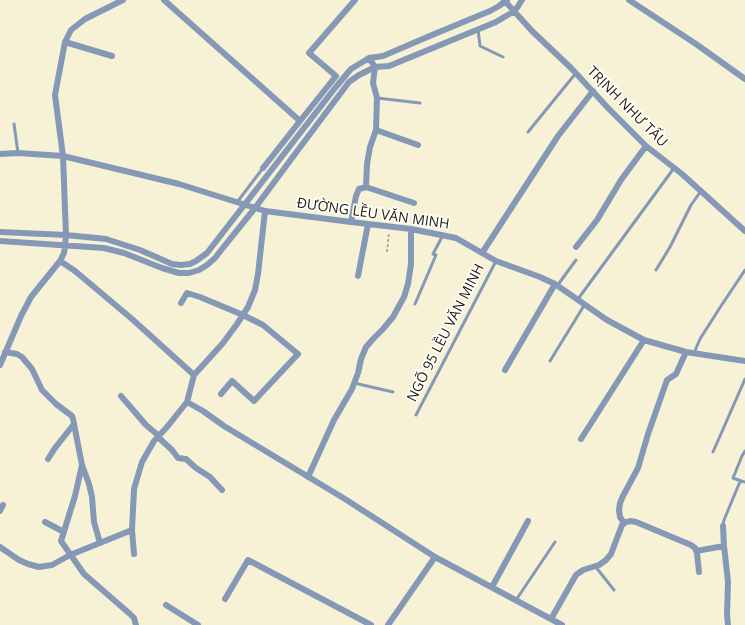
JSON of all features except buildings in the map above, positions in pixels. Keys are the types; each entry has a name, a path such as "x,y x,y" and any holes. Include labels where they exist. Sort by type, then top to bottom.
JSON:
{"street":[{"path":"0,365 21,316 31,297 60,261 64,253 66,236 63,156 54,94 65,42 71,30 85,19 124,0"},
{"path":"164,0 300,121"},
{"path":"263,168 336,76 309,53 355,0"},
{"path":"0,232 106,239 130,246 172,264 182,265 196,262 207,253 241,203 351,69 369,58 383,56 432,34 490,11 506,0"},
{"name":"TRỊNH NHƯ TẤU","path":"506,0 532,31 576,73 646,146 701,191 745,231"},
{"path":"0,242 109,249 124,253 162,268 179,272 189,273 199,270 215,258 255,208 349,82 375,67 389,66 501,19 515,11 522,0"},
{"path":"629,0 696,44 745,79"},
{"path":"65,42 112,56"},
{"path":"366,187 367,164 370,147 376,130 377,98 373,83 375,67 369,58"},
{"path":"482,253 558,136 593,91"},
{"path":"376,130 418,145"},
{"path":"576,247 597,220 621,180 646,146"},
{"name":"ĐƯỜNG LỀU VĂN MINH","path":"0,154 18,153 63,156 179,184 265,211 390,226 456,238 496,261 540,277 556,285 607,320 644,340 686,352 745,362"},
{"path":"351,222 356,196 359,189 366,187 414,203"},
{"path":"134,554 132,530 134,490 142,462 154,441 187,402 194,375 223,343 248,307 255,290 258,274 265,211"},
{"path":"358,276 368,224"},
{"path":"308,477 334,420 352,389 366,347 394,317 404,297 408,284 411,264 411,229"},
{"path":"148,263 151,254"},
{"path":"60,261 75,271 118,307 194,375"},
{"path":"505,370 556,285"},
{"path":"180,303 186,293 200,297 243,315 262,325 298,354 254,401 232,381 221,394"},
{"path":"581,439 644,340"},
{"path":"5,352 17,354 22,357 32,370 42,390 56,404 72,416 82,465 92,497 94,522 100,543"},
{"path":"624,523 620,517 620,503 638,468 667,380 676,374 686,352"},
{"path":"121,396 146,425 172,450 178,458 186,459 210,477 222,490"},
{"path":"187,402 345,499 435,557 561,625"},
{"path":"48,459 74,424"},
{"path":"82,465 75,496 61,541 84,574 130,614 134,618 136,625"},
{"path":"0,511 3,505"},
{"path":"492,587 528,520"},
{"path":"551,619 576,575 583,570 596,566 606,560 611,554 622,525 631,520 691,545 696,551 699,572"},
{"path":"45,522 64,532"},
{"path":"723,526 728,582 728,625"},
{"path":"0,547 19,560 39,567 52,565 70,555 132,530"},
{"path":"696,551 724,546"},
{"path":"388,625 435,557"},
{"path":"225,599 248,560 371,625"},
{"path":"166,605 198,625"}],"lane":[{"path":"478,29 480,46 503,57"},
{"path":"528,132 576,73"},
{"path":"377,98 420,103"},
{"path":"14,124 18,153"},
{"path":"241,203 263,168"},
{"path":"578,299 674,168"},
{"path":"656,270 670,247 691,205 701,191"},
{"path":"415,304 436,255 433,254 443,235"},
{"path":"556,285 576,260"},
{"name":"NGÕ 95 LỀU VĂN MINH","path":"416,415 496,261"},
{"path":"694,353 700,339 718,308 745,270"},
{"path":"550,361 585,304"},
{"path":"713,452 745,379"},
{"path":"354,383 393,392"},
{"path":"745,451 733,478 745,482"},
{"path":"723,526 724,520 741,481"},
{"path":"516,600 555,542"},
{"path":"596,566 614,590"}],"path":[{"path":"387,252 390,226"}]}
